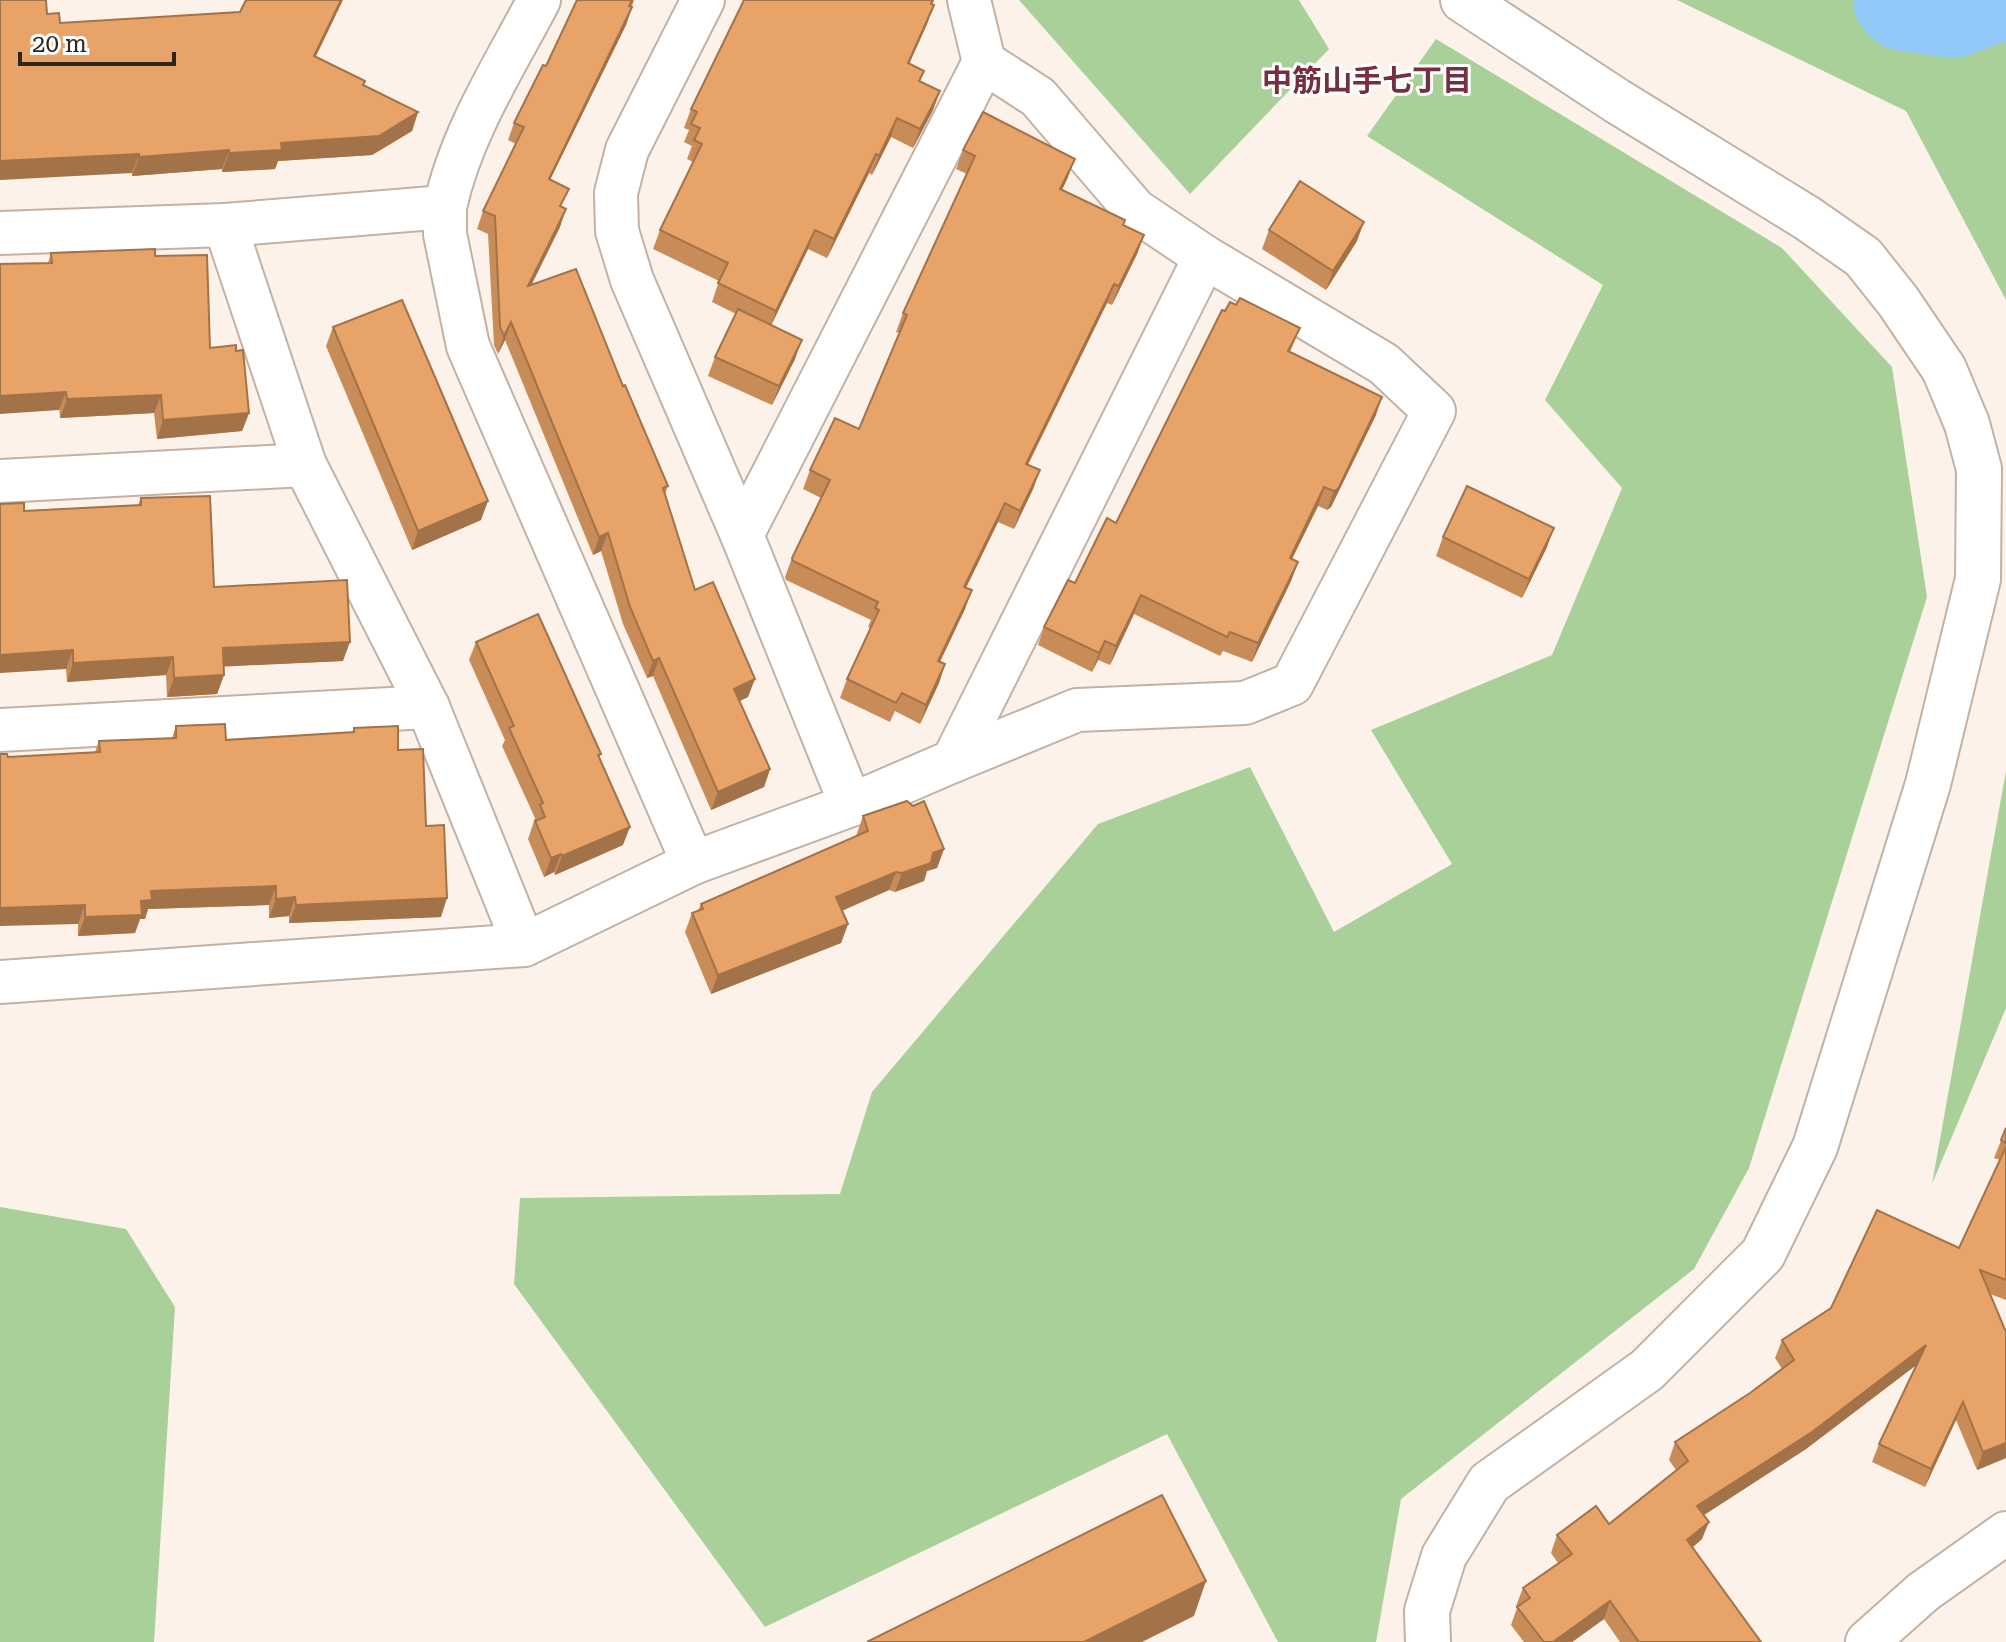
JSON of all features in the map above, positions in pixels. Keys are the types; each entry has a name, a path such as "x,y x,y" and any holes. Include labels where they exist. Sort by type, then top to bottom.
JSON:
{"street":[{"path":"539,0 465,143 445,207 445,234 468,346 693,863"},
{"path":"703,0 627,150 616,193 617,231 632,280 742,535 851,805"},
{"path":"742,535 984,62 969,0"},
{"path":"1428,1642 1427,1611 1444,1556 1489,1483 1647,1370 1763,1254 1820,1132 1928,784 1978,579 1979,469 1967,424 1944,369 1898,301 1863,257 1807,218 1617,101 1463,0"},
{"path":"0,982 524,945 693,863 851,805 1077,710 1245,703 1292,684 1434,411 1384,364 1205,257 1135,210 1038,97 984,62"},
{"path":"0,233 225,225 445,207"},
{"path":"225,225 305,465 428,707 524,945"},
{"path":"953,761 1205,257"},
{"path":"0,481 305,465"},
{"path":"0,730 428,707"},
{"path":"1867,1642 1923,1592 2006,1533"}],"green space":[{"path":"1019,0 1299,0 1329,49 1190,194"},
{"path":"1677,0 2006,0 2006,300 1906,111"},
{"path":"1436,39 1782,248 1892,367 1927,597 1749,1168 1694,1269 1401,1499 1376,1642 1278,1642 1167,1434 765,1627 514,1284 520,1198 840,1194 872,1092 1098,824 1250,767 1334,932 1452,864 1371,730 1552,655 1622,488 1545,400 1603,285 1367,136"},
{"path":"2006,771 2006,1008 1932,1184"},
{"path":"0,1207 126,1229 175,1307 154,1642 0,1642"}],"building":[{"path":"0,0 46,0 47,14 59,13 60,23 240,12 246,0 341,0 314,56 418,112 379,136 281,143 282,150 0,161"},
{"path":"577,0 632,0 629,6 632,7 549,179 569,189 560,206 566,209 528,286 576,269 668,486 663,488 695,590 713,582 755,679 734,689 770,769 718,792 659,658 653,661 630,607 608,533 599,537 511,322 504,336 500,327 495,216 483,211 524,127 514,123 543,65 546,66"},
{"path":"744,0 933,0 931,4 934,5 908,63 924,71 919,81 940,91 920,129 897,118 834,239 815,230 776,311 718,283 728,263 660,230 702,144 694,140 700,128 691,124 697,112 691,109"},
{"path":"983,112 1075,159 1060,189 1125,220 1123,225 1144,235 1119,286 1114,284 1026,464 1040,470 1020,511 1005,503 964,587 972,590 938,661 945,664 926,705 902,693 896,703 847,679 879,610 875,608 878,602 792,558 830,480 810,470 835,418 859,429 907,315 903,313 975,156 963,150"},
{"path":"1300,181 1364,222 1333,271 1269,230"},
{"path":"155,249 155,256 207,255 210,348 236,345 236,351 243,350 249,413 163,420 161,395 67,399 66,392 0,396 0,264 52,263 51,253"},
{"path":"1240,298 1300,328 1288,351 1382,397 1338,489 1334,491 1324,487 1290,558 1298,562 1258,643 1230,632 1227,637 1141,595 1116,646 1105,641 1099,653 1044,627 1068,580 1075,583 1107,518 1116,523 1222,310 1225,311 1230,302 1236,305"},
{"path":"402,300 488,501 418,531 333,327"},
{"path":"738,309 802,340 779,386 715,357"},
{"path":"1467,486 1554,528 1529,579 1443,537"},
{"path":"210,496 214,587 347,580 350,642 223,648 224,675 174,678 173,657 73,663 73,650 0,655 0,504 24,503 24,511 141,505 141,498"},
{"path":"538,614 630,827 551,858 535,821 545,817 540,805 543,803 509,728 514,726 476,642"},
{"path":"225,724 226,740 354,732 354,728 398,726 398,750 423,749 426,826 444,825 447,898 296,905 295,897 276,899 276,886 151,891 152,900 141,901 142,915 85,917 85,905 0,908 0,754 7,754 8,757 100,752 99,741 176,738 176,726"},
{"path":"907,801 913,806 924,801 944,849 933,853 931,863 902,873 896,872 836,897 848,924 718,975 692,913 703,909 701,904 868,831 863,816"},
{"path":"2006,1147 2006,1280 1980,1270 2006,1332 2006,1443 1983,1452 1963,1402 1931,1469 1879,1444 1926,1345 1812,1432 1697,1506 1709,1522 1687,1540 1761,1642 1639,1642 1610,1601 1553,1642 1544,1642 1517,1607 1530,1598 1523,1588 1572,1554 1557,1535 1596,1506 1609,1524 1688,1461 1675,1442 1794,1360 1782,1340 1831,1308 1877,1210 1959,1248"},
{"path":"1162,1495 1206,1581 1084,1642 867,1642"}],"waterway":[{"path":"1899,0 1904,5 1953,12 1985,0"}],"district":[{"name":"中筋山手七丁目","path":"1367,81"}]}
